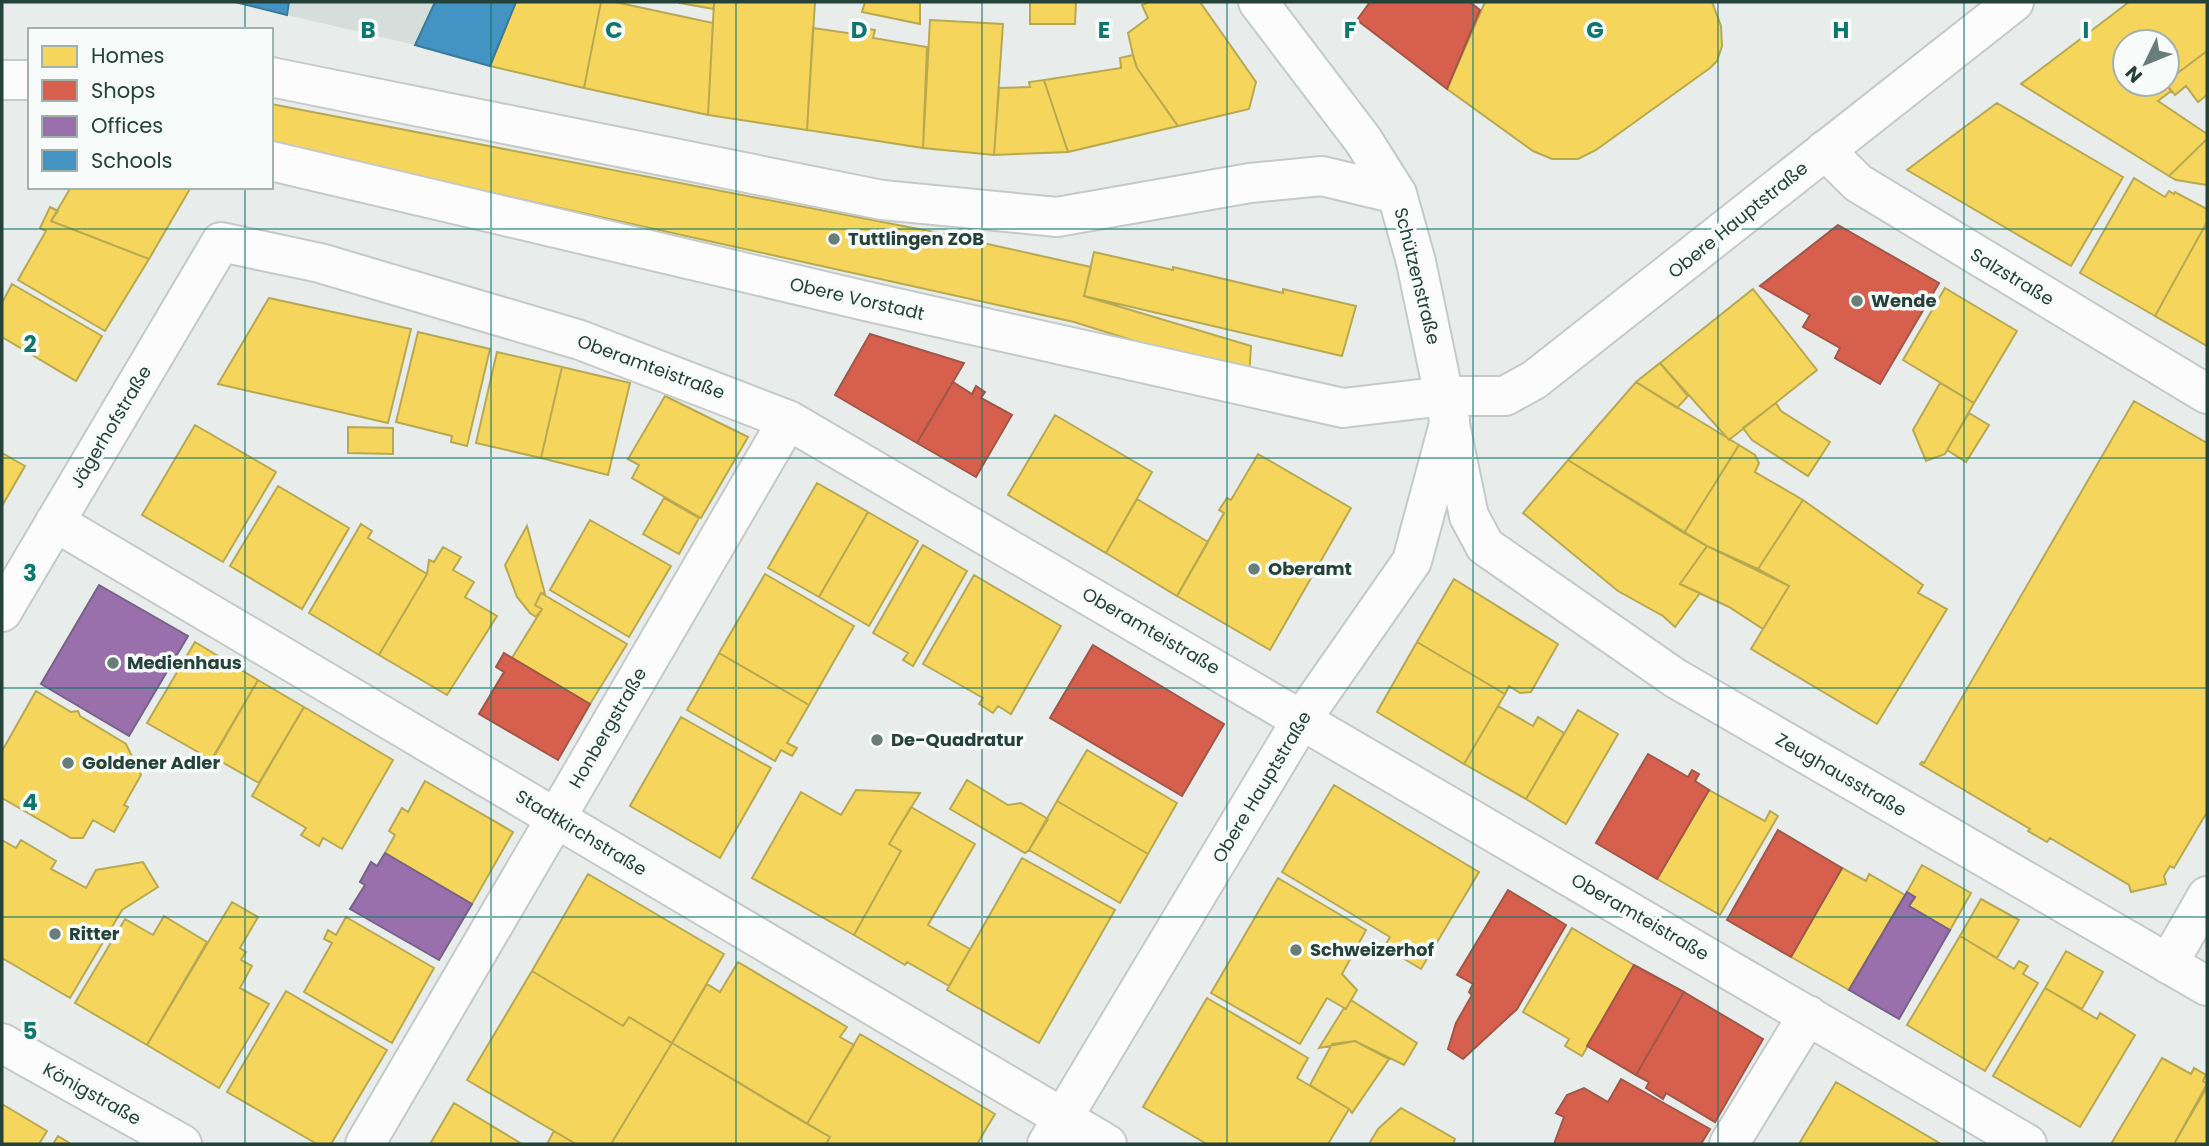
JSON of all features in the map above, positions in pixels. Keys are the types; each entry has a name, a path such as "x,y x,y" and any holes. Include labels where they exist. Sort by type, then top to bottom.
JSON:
{"street":[{"name":"Schützenstraße","path":"1258,2 1363,140 1396,194 1416,262 1469,516 1485,546"},
{"name":"Obere Hauptstraße","path":"1055,1131 1302,719 1412,561 1448,408 1505,396 1534,380 2014,2"},
{"path":"273,77 881,200 1057,217 1250,183 1322,176 1396,194"},
{"path":"2,80 28,80"},
{"name":"Salzstraße","path":"1825,150 1858,183 2207,394"},
{"name":"Obere Vorstadt","path":"273,161 870,302 1343,408 1448,408"},
{"name":"Oberamteistraße","path":"221,242 320,263 580,340 788,420 2027,1144"},
{"name":"Jägerhofstraße","path":"2,612 221,242"},
{"name":"Honbergstraße","path":"365,1144 788,420"},
{"name":"Stadtkirchstraße","path":"55,522 556,818 1055,1131 1107,1144"},
{"name":"Zeughausstraße","path":"1485,546 1675,678 2207,986"},
{"path":"2168,964 2207,896"},
{"path":"1729,1144 1808,1015"},
{"name":"Königstraße","path":"2,1043 182,1144"}],"shaded area":[{"path":"289,2 435,2 415,45 287,15"}],"building: Homes":[{"path":"516,2 601,2 584,88 490,66"},
{"path":"601,2 615,2 713,23 708,115 584,88"},
{"path":"679,2 714,2 714,9 679,3"},
{"path":"714,2 815,2 807,130 708,115"},
{"path":"865,2 920,2 920,24 862,12"},
{"path":"1030,2 1076,2 1075,24 1030,24"},
{"path":"1149,2 1200,2 1256,82 1249,109 1178,126 1137,68 1133,55 1128,33 1148,18 1142,5"},
{"path":"1485,2 1712,2 1721,26 1722,46 1717,61 1710,68 1596,150 1578,159 1552,159 1533,151 1447,89"},
{"path":"2129,2 2207,2 2207,51 2181,70 2181,28 2111,28 2111,98 2162,98 2158,101 2207,134 2207,139 2169,176 2021,84"},
{"path":"930,20 1003,24 994,155 923,148"},
{"path":"813,28 861,35 863,28 875,30 873,38 927,47 923,148 807,130"},
{"path":"2207,51 2207,95 2198,102 2186,86 2181,90 2181,70"},
{"path":"1133,55 1137,68 1178,126 1068,152 1044,80 1121,68 1120,58"},
{"path":"1044,80 1068,152 994,155 999,88 1030,87 1029,82"},
{"path":"1997,103 2123,177 2071,266 1907,170"},
{"name":"Tuttlingen ZOB","path":"273,104 929,231 1091,267 1084,296 1251,346 1249,377 1074,322 273,144"},
{"path":"2207,139 2207,185 2176,180 2169,176"},
{"path":"2134,178 2165,197 2169,191 2174,194 2175,192 2207,209 2207,222 2155,316 2080,273"},
{"path":"70,189 190,189 149,259 51,221"},
{"path":"50,207 58,211 51,221 149,259 105,331 18,280 46,231 40,228"},
{"path":"2207,222 2207,346 2155,316"},
{"path":"1094,252 1356,306 1342,356 1084,296"},
{"path":"12,284 102,336 76,381 2,337 2,303"},
{"path":"1945,288 2017,331 1974,403 1903,360"},
{"path":"1753,289 1817,370 1729,440 1660,363"},
{"path":"269,298 411,329 388,423 218,384"},
{"path":"418,332 490,349 467,446 451,442 452,436 396,422"},
{"path":"497,352 562,367 541,458 476,443"},
{"path":"1660,363 1688,396 1677,408 1636,382"},
{"path":"562,367 630,383 608,475 541,458"},
{"path":"1636,382 1739,445 1684,533 1568,460"},
{"path":"1940,383 1974,403 1945,454 1926,461 1913,430"},
{"path":"665,396 748,437 701,518 632,478 639,465 628,459"},
{"path":"2134,401 2207,443 2207,812 2174,868 2170,866 2164,876 2166,884 2131,892 2129,885 2050,838 2047,842 2028,831 2030,829 1920,764 1924,763"},
{"path":"1776,403 1781,411 1830,442 1808,476 1752,440 1743,428"},
{"path":"1969,413 1989,425 1966,462 1947,450"},
{"path":"1055,415 1152,472 1106,553 1008,495"},
{"path":"195,425 276,472 223,562 142,515"},
{"path":"348,427 393,428 393,454 348,453"},
{"path":"1739,445 1755,455 1759,463 1755,472 1803,500 1758,569 1684,533"},
{"path":"2,453 25,466 2,506"},
{"name":"Oberamt","path":"1258,454 1351,508 1270,650 1177,596 1224,513 1219,510 1227,498 1231,500"},
{"path":"1568,460 1707,546 1680,584 1700,593 1675,627 1663,616 1618,591 1523,513"},
{"path":"817,483 868,512 819,597 768,568"},
{"path":"278,486 349,528 302,609 230,566"},
{"path":"664,498 699,518 679,554 643,534"},
{"path":"1137,499 1208,542 1177,596 1106,553"},
{"path":"1803,500 1923,585 1918,593 1947,609 1877,724 1751,649 1789,586 1758,569"},
{"path":"868,512 918,541 869,626 819,597"},
{"path":"590,520 671,566 629,637 550,590"},
{"path":"361,524 372,531 368,538 427,574 379,655 309,613"},
{"path":"527,526 545,594 541,593 535,605 542,609 536,617 517,597 505,565"},
{"path":"923,545 967,571 913,666 903,660 908,653 873,633"},
{"path":"1707,546 1789,586 1763,629 1729,607 1680,584"},
{"path":"443,547 461,557 453,570 474,582 465,597 497,616 447,695 379,655 427,574 429,560 434,562"},
{"path":"765,574 854,626 809,705 719,653"},
{"path":"974,575 1061,626 1011,714 998,706 993,713 979,704 983,698 923,664"},
{"path":"1454,579 1558,644 1531,692 1520,693 1509,686 1505,694 1417,642"},
{"path":"541,593 627,644 590,704 512,658 542,609 535,605"},
{"path":"195,642 258,680 212,760 147,723"},
{"path":"1417,642 1505,694 1464,764 1377,712"},
{"path":"719,653 809,705 787,743 797,748 792,756 781,750 775,761 687,710"},
{"path":"258,680 304,707 259,783 213,757"},
{"name":"Goldener Adler","path":"36,691 71,712 78,711 80,716 126,744 141,775 124,805 128,807 114,832 93,820 83,838 71,838 2,798 2,751"},
{"path":"1498,706 1533,726 1538,717 1564,733 1526,799 1464,764"},
{"path":"304,707 393,760 342,849 323,838 319,846 301,835 306,828 252,796"},
{"path":"1578,710 1618,734 1566,824 1526,799"},
{"path":"681,717 771,768 720,858 630,806"},
{"path":"1087,750 1177,803 1148,854 1057,801"},
{"path":"967,780 1008,805 1021,803 1048,819 1029,850 1025,853 950,809"},
{"path":"425,781 513,832 472,904 385,853 395,835 389,831 402,808 408,812"},
{"path":"1334,785 1479,872 1421,969 1384,947 1390,937 1282,872"},
{"path":"856,790 920,793 889,844 901,851 854,935 752,878 801,792 841,815"},
{"path":"1709,790 1765,821 1770,811 1778,816 1720,915 1657,879"},
{"path":"1057,801 1148,854 1120,903 1029,850"},
{"path":"911,807 975,844 928,925 970,949 949,986 907,962 905,965 854,935 901,851 889,844"},
{"name":"Ritter","path":"2,840 16,848 21,840 56,861 51,869 86,888 96,870 143,862 158,887 122,910 70,998 2,958"},
{"path":"1022,858 1115,910 1039,1043 947,990"},
{"path":"1922,865 1971,893 1950,930 1909,906 1915,897 1907,892"},
{"path":"1842,868 1866,881 1869,874 1905,895 1849,990 1791,957"},
{"path":"588,874 724,954 672,1043 629,1017 623,1026 532,971"},
{"name":"Schweizerhof","path":"1278,878 1366,930 1342,974 1357,990 1346,1009 1327,998 1300,1044 1211,993"},
{"path":"1981,899 2019,920 1997,958 1960,936"},
{"path":"232,902 258,917 240,948 246,952 241,960 252,966 240,988 269,1004 219,1088 147,1045"},
{"path":"164,916 207,942 147,1045 75,1003 125,919 153,935"},
{"path":"346,917 434,968 392,1043 304,992 332,943 324,939 328,930 336,935"},
{"path":"1572,928 1634,965 1582,1056 1565,1046 1569,1039 1523,1012"},
{"path":"1960,936 2014,969 2019,961 2028,966 2023,974 2038,983 1985,1071 1907,1025"},
{"path":"2066,951 2103,972 2082,1009 2045,988"},
{"path":"738,962 847,1027 840,1037 854,1045 807,1124 672,1043 707,984 720,992"},
{"path":"532,971 623,1026 629,1017 672,1043 611,1144 576,1144 467,1080"},
{"path":"2045,988 2097,1019 2100,1013 2135,1035 2080,1127 1993,1076"},
{"path":"286,991 387,1050 331,1144 317,1144 227,1092"},
{"path":"1207,998 1308,1058 1297,1078 1349,1109 1328,1144 1207,1144 1143,1107"},
{"path":"1351,1000 1417,1043 1404,1065 1355,1041 1319,1048"},
{"path":"860,1034 995,1114 977,1144 826,1144 830,1137 807,1124"},
{"path":"1355,1041 1389,1059 1352,1113 1310,1085 1332,1044"},
{"path":"672,1043 830,1137 826,1144 611,1144"},
{"path":"2162,1058 2191,1074 2194,1068 2206,1075 2203,1081 2207,1084 2174,1144 2111,1144"},
{"path":"1836,1082 1941,1144 1799,1144"},
{"path":"2207,1087 2207,1144 2174,1144"},
{"path":"454,1103 522,1144 430,1144"},
{"path":"2,1104 47,1131 39,1144 2,1144"},
{"path":"1401,1108 1455,1139 1453,1144 1369,1144 1378,1129"},
{"path":"554,1131 576,1144 547,1144"},
{"path":"58,1136 71,1144 53,1144"}],"building: Shops":[{"path":"1370,2 1470,2 1480,10 1447,89 1357,20"},
{"name":"Wende","path":"1838,225 1939,283 1880,384 1835,358 1840,348 1803,327 1810,315 1760,286"},
{"path":"870,334 964,363 917,443 835,395"},
{"path":"953,382 972,394 976,386 985,392 981,398 1012,415 976,477 917,443"},
{"path":"1093,645 1224,724 1182,796 1050,718"},
{"path":"504,653 590,704 558,760 479,714 504,672 496,667"},
{"path":"1648,754 1688,777 1692,770 1699,774 1695,781 1709,790 1657,879 1596,843"},
{"path":"1778,830 1842,868 1791,957 1727,920"},
{"path":"1508,890 1566,925 1517,1009 1463,1059 1448,1049 1456,1023 1472,995 1469,992 1473,984 1457,975"},
{"path":"1634,965 1684,992 1636,1075 1587,1046"},
{"path":"1684,992 1763,1039 1715,1122 1666,1093 1663,1099 1646,1088 1649,1082 1636,1075"},
{"path":"1621,1079 1710,1129 1701,1144 1554,1144 1564,1117 1556,1113 1567,1095 1584,1088 1608,1102"}],"building: Offices":[{"name":"Medienhaus","path":"99,585 188,636 129,736 41,684"},
{"path":"385,853 472,904 439,960 350,909 365,885 360,882 371,862 377,866"},
{"path":"1907,892 1915,897 1909,906 1950,930 1899,1019 1849,990"}],"building: Schools":[{"path":"235,2 289,2 287,15"},
{"path":"435,2 516,2 490,66 415,45"}],"place":[{"name":"Tuttlingen ZOB","path":"834,239"},
{"name":"Wende","path":"1857,301"},
{"name":"Oberamt","path":"1254,569"},
{"name":"Medienhaus","path":"113,663"},
{"name":"De-Quadratur","path":"877,740"},
{"name":"Goldener Adler","path":"68,763"},
{"name":"Ritter","path":"55,934"},
{"name":"Schweizerhof","path":"1296,950"}]}
